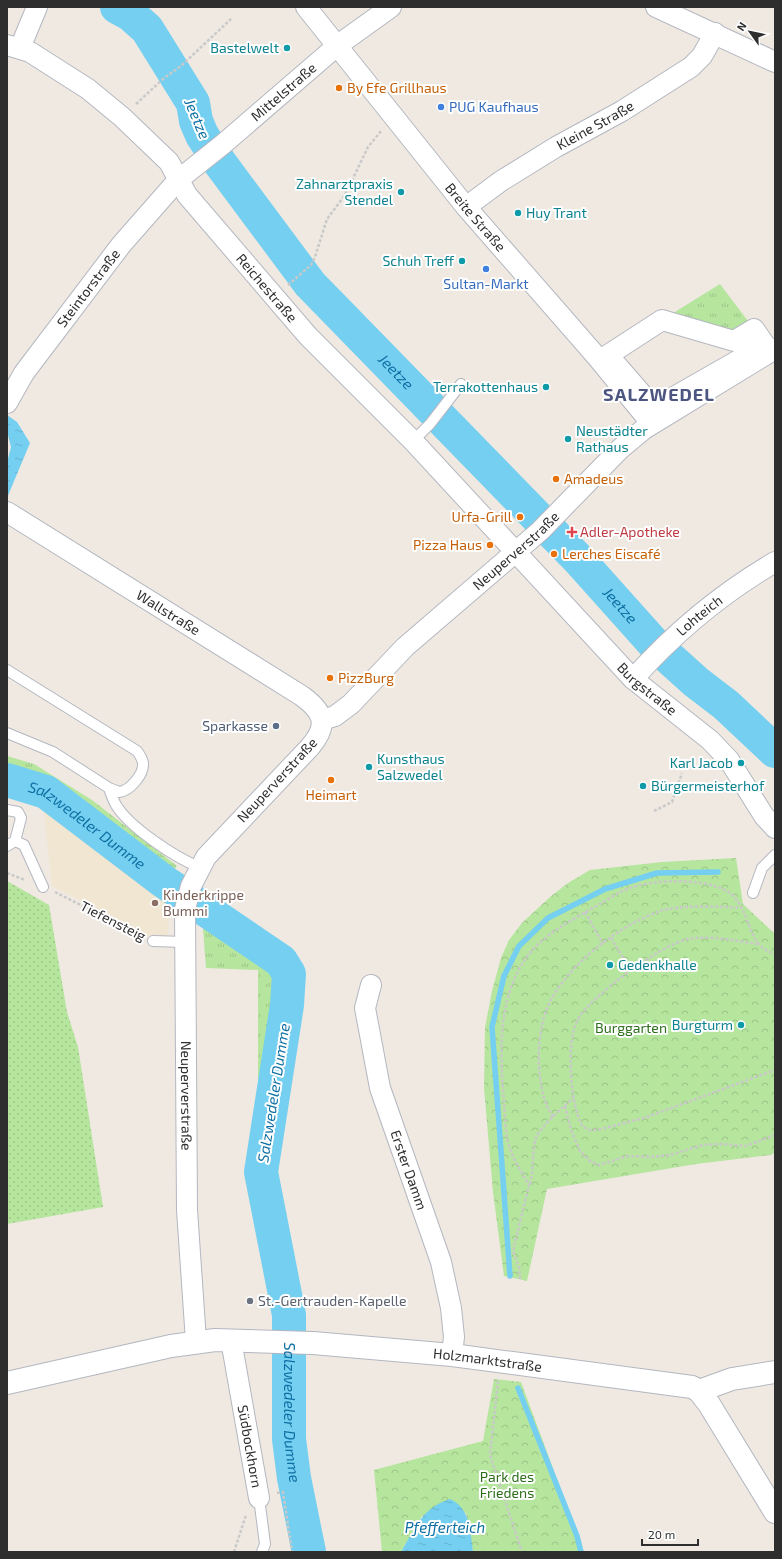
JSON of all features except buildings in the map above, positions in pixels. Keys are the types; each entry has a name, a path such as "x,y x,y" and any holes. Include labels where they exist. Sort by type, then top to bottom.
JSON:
{"street":[{"path":"14,46 37,7"},
{"name":"Breite Straße","path":"306,7 338,45 395,120 466,207 597,357 651,423"},
{"name":"Mittelstraße","path":"178,180 222,145 338,45 391,7"},
{"path":"656,7 775,62"},
{"name":"Kleine Straße","path":"466,207 507,178 556,147 622,111 691,67 702,56 715,33"},
{"name":"Reichestraße","path":"14,46 30,52 88,89 122,117 169,162 187,195 308,336 414,441 516,551"},
{"name":"Steintorstraße","path":"7,404 24,373 116,251 178,180"},
{"path":"662,320 734,341 754,329 765,345 667,401 657,402 648,400 608,355 662,320"},
{"name":"Neuperverstraße","path":"196,1341 187,1210 185,909 191,886 200,867 218,843 313,744 319,735 322,720 335,716 351,704 427,627 546,525 620,449 651,423 774,352"},
{"name":"Wallstraße","path":"8,512 302,696 316,708 322,720"},
{"name":"Burgstraße","path":"516,551 633,679 710,740 729,760 764,816 775,828"},
{"name":"Lohteich","path":"633,679 662,648 717,601 775,562"},
{"name":"Erster Damm","path":"371,985 365,1008 380,1088 441,1262 451,1308 454,1337 452,1355"},
{"name":"Holzmarktstraße","path":"196,1341 231,1340 300,1343 452,1355 500,1360 688,1386 699,1391"},
{"name":"Südbockhorn","path":"231,1340 259,1498"},
{"path":"7,1383 196,1341"},
{"path":"775,1372 732,1379 699,1391 775,1512"}],"lane":[{"path":"414,441 430,424 461,384"},
{"path":"7,670 137,751 143,764 142,769 130,788 119,792 109,788 53,752 7,733"},
{"path":"109,788 116,805 127,819 173,854 200,867"},
{"path":"7,810 18,812 21,818 10,844 24,846 43,887"},
{"path":"753,893 762,868 775,855"},
{"name":"Tiefensteig","path":"153,941 185,942"},
{"name":"Südbockhorn","path":"259,1498 265,1544 262,1552"}],"path":[{"path":"122,117 163,79 182,65 230,19"},
{"path":"295,280 311,264 315,257 324,226 345,195 368,146 378,134 395,120"},
{"path":"654,811 672,802 682,773"},
{"path":"529,1185 514,1159 508,1141 502,1080 503,1017 510,989 524,961 545,939 584,912 626,889 641,885 671,882 691,882 726,890 736,899 758,944"},
{"name":"Tiefensteig","path":"43,887 153,941"},
{"path":"553,1117 544,1103 541,1092 539,1062 540,1042 548,1006 558,988 575,968 611,938 629,926 660,911 724,906 741,908"},
{"path":"584,912 603,944"},
{"path":"775,955 758,944 704,937 688,939 656,954 630,971 593,1000 576,1022 572,1033 571,1047 576,1114 583,1127 590,1130 597,1130 644,1118 775,1070"},
{"path":"611,938 630,971"},
{"path":"520,1279 514,1251 534,1167 536,1137 553,1117 574,1097"},
{"path":"565,1106 571,1130 580,1151 590,1161 599,1165 628,1156 650,1157 670,1155 703,1145 722,1144 746,1146 775,1135"},
{"path":"500,1360 490,1455 522,1552"},
{"path":"234,1552 249,1504 259,1498 283,1492 292,1552"}],"shaded area":[{"path":"43,802 170,893 168,936 152,938 52,886"}],"green space":[{"path":"720,284 754,329 734,341 662,320"},
{"path":"7,756 34,764 92,800 177,866 160,886 85,832 39,796 7,784"},
{"name":"Burggarten","path":"736,858 743,904 775,934 775,1152 771,1155 696,1164 547,1189 527,1281 504,1276 493,1192 484,1088 485,1028 492,991 501,958 509,940 522,923 550,897 568,883 590,870 662,862"},
{"path":"7,881 49,905 67,1012 78,1047 103,1207 7,1224"},
{"path":"206,904 285,951 298,975 289,1040 277,1105 277,1118 258,1120 258,970 206,968 203,929"},
{"name":"Park des Friedens","path":"494,1379 521,1382 584,1552 473,1552 466,1513 422,1516 401,1552 382,1552 374,1470 483,1441"}],"water":[{"path":"7,415 17,422 30,443 7,498 7,463 11,447 7,431"},
{"name":"Pfefferteich","path":"450,1499 457,1503 466,1515 470,1529 473,1552 401,1552 415,1527 426,1513 440,1503"}],"waterway":[{"name":"Jeetze","path":"117,7 130,14 147,29 193,103 196,121 202,135 220,163 310,284 579,560 656,646 696,682 726,705 775,751"},
{"name":"Salzwedeler Dumme","path":"7,780 46,792 163,881 281,961 289,974 287,1005 261,1172 289,1315 289,1439 294,1478 309,1552"},
{"path":"510,1276 492,1027 504,976 519,946 548,918 605,889 657,873 718,872"},
{"path":"518,1388 577,1536 581,1552"}],"place":[{"name":"Bastelwelt","path":"287,48"},
{"name":"By Efe Grillhaus","path":"339,88"},
{"name":"PUG Kaufhaus","path":"441,107"},
{"name":"Zahnarztpraxis Stendel","path":"401,192"},
{"name":"Huy Trant","path":"518,213"},
{"name":"Schuh Treff","path":"462,261"},
{"name":"Sultan-Markt","path":"486,269"},
{"name":"Terrakottenhaus","path":"546,387"},
{"name":"Neustädter Rathaus","path":"568,439"},
{"name":"Amadeus","path":"556,479"},
{"name":"Urfa-Grill","path":"520,517"},
{"name":"Adler-Apotheke","path":"572,532"},
{"name":"Pizza Haus","path":"490,545"},
{"name":"Lerches Eiscafé","path":"554,554"},
{"name":"PizzBurg","path":"330,678"},
{"name":"Sparkasse","path":"276,726"},
{"name":"Karl Jacob","path":"741,763"},
{"name":"Kunsthaus Salzwedel","path":"369,767"},
{"name":"Heimart","path":"331,780"},
{"name":"Bürgermeisterhof","path":"643,786"},
{"name":"Kinderkrippe Bummi","path":"155,903"},
{"name":"Gedenkhalle","path":"610,965"},
{"name":"Burgturm","path":"741,1025"},
{"name":"St.-Gertrauden-Kapelle","path":"250,1301"}],"district":[{"name":"SALZWEDEL","path":"659,395"}]}
